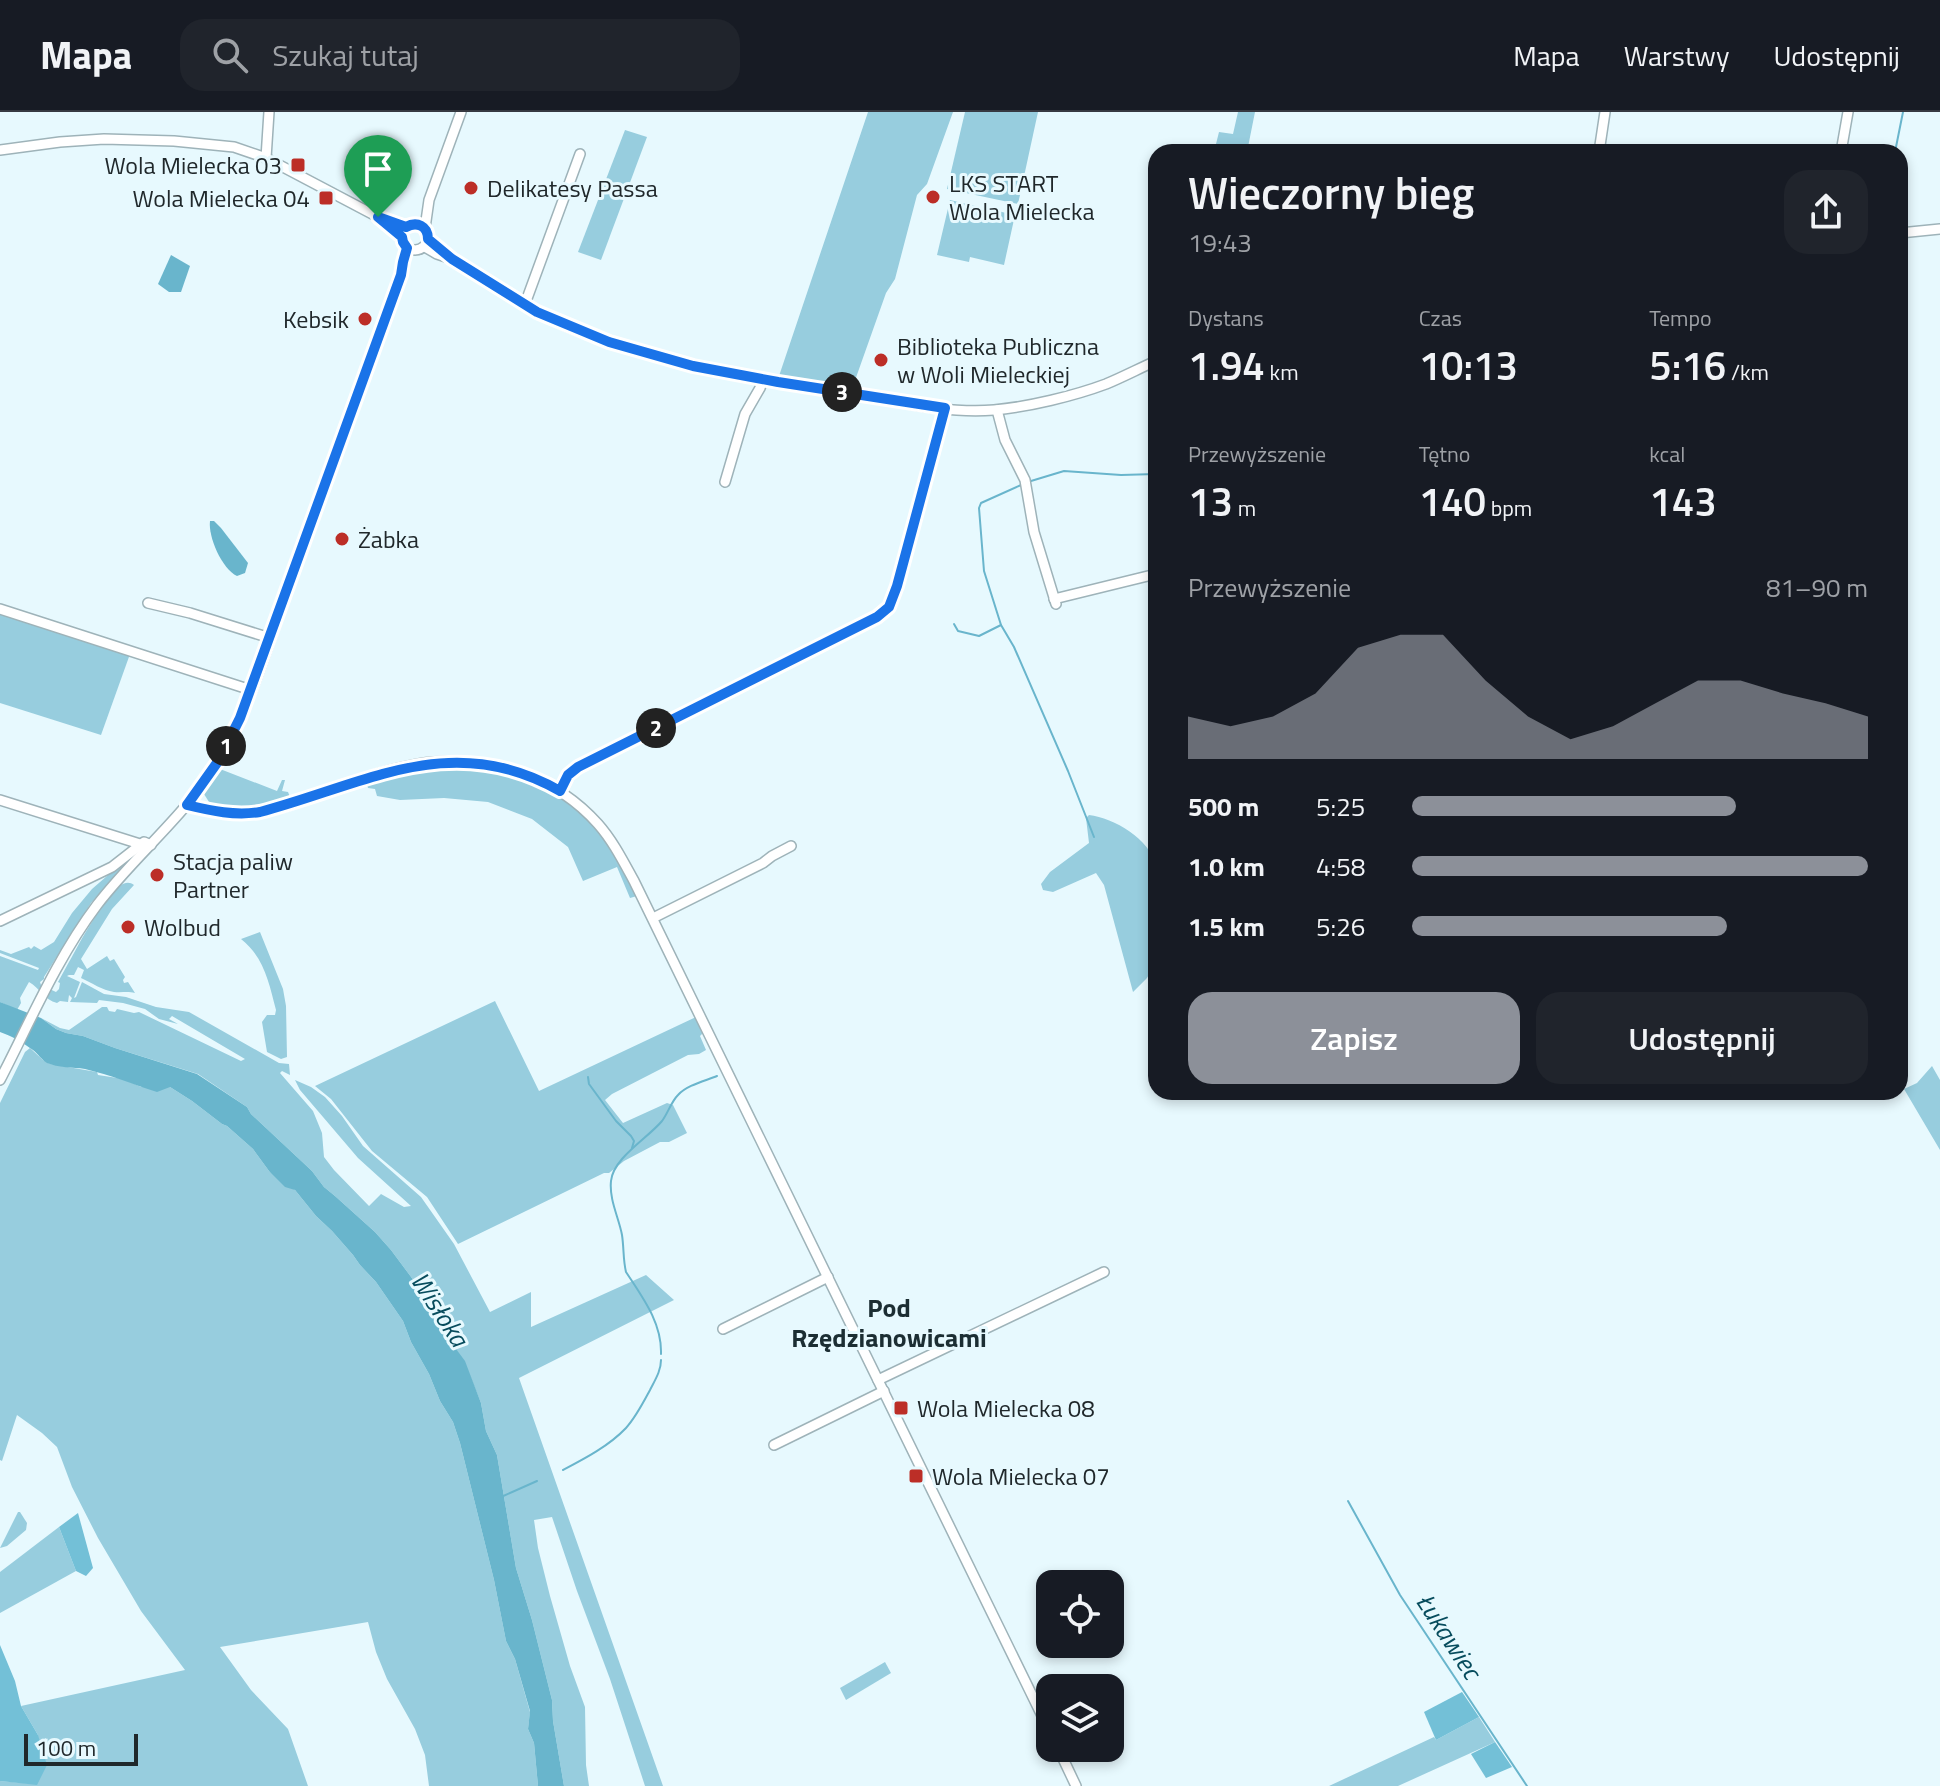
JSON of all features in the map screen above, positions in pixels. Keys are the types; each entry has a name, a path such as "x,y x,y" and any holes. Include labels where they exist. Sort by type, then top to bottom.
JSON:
{"street":[{"path":"266,158 269,112"},
{"path":"0,1080 80,929 118,880 187,805 232,736 401,275 403,262 419,246 429,200 461,112"},
{"path":"1600,144 1605,112"},
{"path":"1842,144 1848,112"},
{"path":"0,150 104,139 234,147 266,158 407,230 418,225 425,228"},
{"path":"525,304 580,154"},
{"path":"429,200 407,230 403,242 452,259 554,321 609,342 693,366 945,408 997,410 1088,390 1148,365"},
{"path":"1908,232 1940,229"},
{"path":"725,482 745,414 763,379"},
{"path":"560,791 568,775 578,767 886,611 897,586 945,408"},
{"path":"997,410 1005,440 1025,480 1037,546 1055,602 1148,576"},
{"path":"148,603 270,638"},
{"path":"0,609 251,690"},
{"path":"187,805 224,813 260,812 397,769 433,762 469,762 505,767 532,776 579,805 609,838 653,918 1036,1703"},
{"path":"0,800 140,844"},
{"path":"0,921 112,867 140,844 148,842 151,845"},
{"path":"653,918 791,846"},
{"path":"878,1380 1104,1272"},
{"path":"723,1329 828,1277"},
{"path":"774,1445 884,1391"},
{"path":"1065,1762 1076,1786"}],"shaded area":[{"path":"868,112 953,112 927,184 917,195 895,279 886,293 853,386 779,376"},
{"path":"965,112 1038,112 1018,204 947,189"},
{"path":"1238,112 1255,112 1249,144 1216,144 1219,132 1233,134"},
{"path":"625,130 647,137 601,260 578,252"},
{"path":"950,200 1015,215 1004,265 970,257 969,262 937,255"},
{"path":"171,255 190,266 181,292 169,292 158,284"},
{"path":"210,521 221,528 248,563 245,573 237,576 221,560 211,535"},
{"path":"0,614 130,654 101,735 0,703"},
{"path":"430,766 490,769 511,774 551,791 586,817 601,833 637,896 630,898 617,867 583,881 568,847 532,819 488,802 444,798 400,800 377,796 375,789 368,788 366,782"},
{"path":"220,769 277,791 282,780 285,780 282,791 288,792 290,797 247,808 213,804 204,794"},
{"path":"1089,815 1099,817 1120,825 1148,849 1148,976 1133,992 1104,885 1096,873 1053,892 1043,890 1041,884 1050,872 1089,843 1086,818"},
{"path":"138,849 91,903 40,982 41,985 56,992 59,989 58,982 101,909 119,886 132,884 112,909 81,959 87,969 107,956 110,961 114,959 125,977 124,983 128,982 135,993 101,988 81,978 84,970 78,967 74,975 67,976 80,982 74,998 82,982 104,994 189,1012 279,1063 289,1064 290,1075 280,1073 313,1111 322,1133 324,1157 334,1170 369,1206 381,1194 404,1207 411,1206 358,1158 295,1080 325,1097 363,1146 421,1197 454,1244 490,1312 531,1292 531,1327 646,1275 674,1300 519,1378 663,1786 645,1786 552,1517 534,1520 550,1596 585,1707 589,1786 564,1786 552,1700 516,1568 497,1455 486,1431 481,1403 464,1361 436,1322 423,1293 391,1250 324,1187 312,1171 247,1107 198,1074 66,1033 41,1018 69,1030 102,1007 115,1012 117,1009 139,1012 241,1061 245,1059 172,1016 169,1019 178,1024 123,1003 99,1000 97,1003 70,1002 72,998 69,995 68,1002 57,1003 29,982 17,1010 0,1002 0,956 39,968 0,953 0,950 11,954 34,946 41,950 54,942 92,889"},
{"path":"260,932 283,989 286,1006 287,1057 281,1059 267,1052 262,1022 267,1015 275,1015 276,1010 268,980 255,954 241,939"},
{"path":"495,1001 539,1091 696,1017 704,1032 700,1036 706,1050 688,1055 605,1100 623,1123 667,1103 673,1105 687,1133 669,1142 660,1142 624,1161 609,1173 458,1244 427,1197 372,1151 331,1099 315,1086"},
{"path":"0,1002 41,1018 66,1033 197,1074 247,1107 312,1171 324,1187 375,1232 423,1293 436,1322 465,1361 481,1403 486,1431 497,1455 516,1568 552,1700 564,1786 538,1786 534,1743 528,1729 530,1711 515,1659 506,1641 460,1443 453,1422 403,1321 376,1282 295,1190 285,1187 253,1149 227,1126 170,1087 157,1092 95,1071 47,1063 33,1050 0,1032"},
{"path":"30,1048 50,1064 97,1072 98,1075 124,1079 141,1087 170,1087 227,1126 253,1149 269,1171 295,1190 376,1282 403,1321 453,1422 460,1443 506,1641 515,1659 530,1712 528,1729 534,1743 538,1786 429,1786 425,1755 415,1729 387,1679 368,1622 220,1647 251,1690 288,1729 308,1786 0,1786 0,1781 36,1784 38,1735 21,1706 185,1670 141,1611 98,1538 72,1487 57,1447 17,1415 0,1460 0,1103 25,1052"},
{"path":"1932,1066 1940,1080 1940,1150 1908,1096 1908,1087 1917,1083"},
{"path":"18,1512 27,1523 26,1530 0,1548"},
{"path":"78,1513 93,1568 86,1576 76,1571 59,1527"},
{"path":"59,1527 76,1571 0,1613 0,1572"},
{"path":"0,1645 15,1681 21,1706 38,1735 47,1765 37,1785 0,1781"},
{"path":"885,1662 891,1673 846,1700 840,1688"},
{"path":"1462,1692 1479,1717 1436,1740 1424,1712"},
{"path":"1479,1717 1495,1742 1398,1786 1329,1786 1434,1737 1436,1740"},
{"path":"1495,1742 1512,1767 1486,1778 1471,1754"}],"waterway":[{"path":"1897,144 1903,112"},
{"path":"1031,481 1064,471 1148,474"},
{"path":"1021,485 981,503 984,571 1001,625 1014,647 1094,837"},
{"path":"954,624 958,631 979,636 1001,625"},
{"path":"661,1354 655,1321 626,1272 611,1181 618,1164 656,1128 678,1095 717,1076"},
{"path":"588,1077 589,1084 631,1136 634,1141 632,1148"},
{"path":"563,1470 588,1457 626,1428 654,1383 661,1360"},
{"path":"501,1497 537,1481"},
{"name":"Łukawiec","path":"1348,1501 1400,1595 1527,1786"}],"place":[{"name":"Wola Mielecka 03","path":"298,165"},
{"name":"Delikatesy Passa","path":"471,188"},
{"name":"LKS START Wola Mielecka","path":"933,197"},
{"name":"Wola Mielecka 04","path":"326,198"},
{"name":"Kebsik","path":"365,319"},
{"name":"Biblioteka Publiczna w Woli Mieleckiej","path":"881,360"},
{"name":"Żabka","path":"342,539"},
{"name":"Stacja paliw Partner","path":"157,875"},
{"name":"Wolbud","path":"128,927"},
{"name":"Wola Mielecka 08","path":"901,1408"},
{"name":"Wola Mielecka 07","path":"916,1476"}],"district":[{"name":"Pod Rzędzianowicami","path":"889,1322"}],"route":[{"path":"378,217 406,227 415,224 422,226 427,231 428,239 459,264 554,321 609,342 693,366 945,408 897,586 886,611 578,767 568,775 560,791 532,776 505,767 469,762 433,762 397,769 260,812 224,813 187,805 219,760 240,718 401,275 407,248 402,237 378,217"}],"water label":[{"name":"Wisłoka","path":"440,1309"}]}
